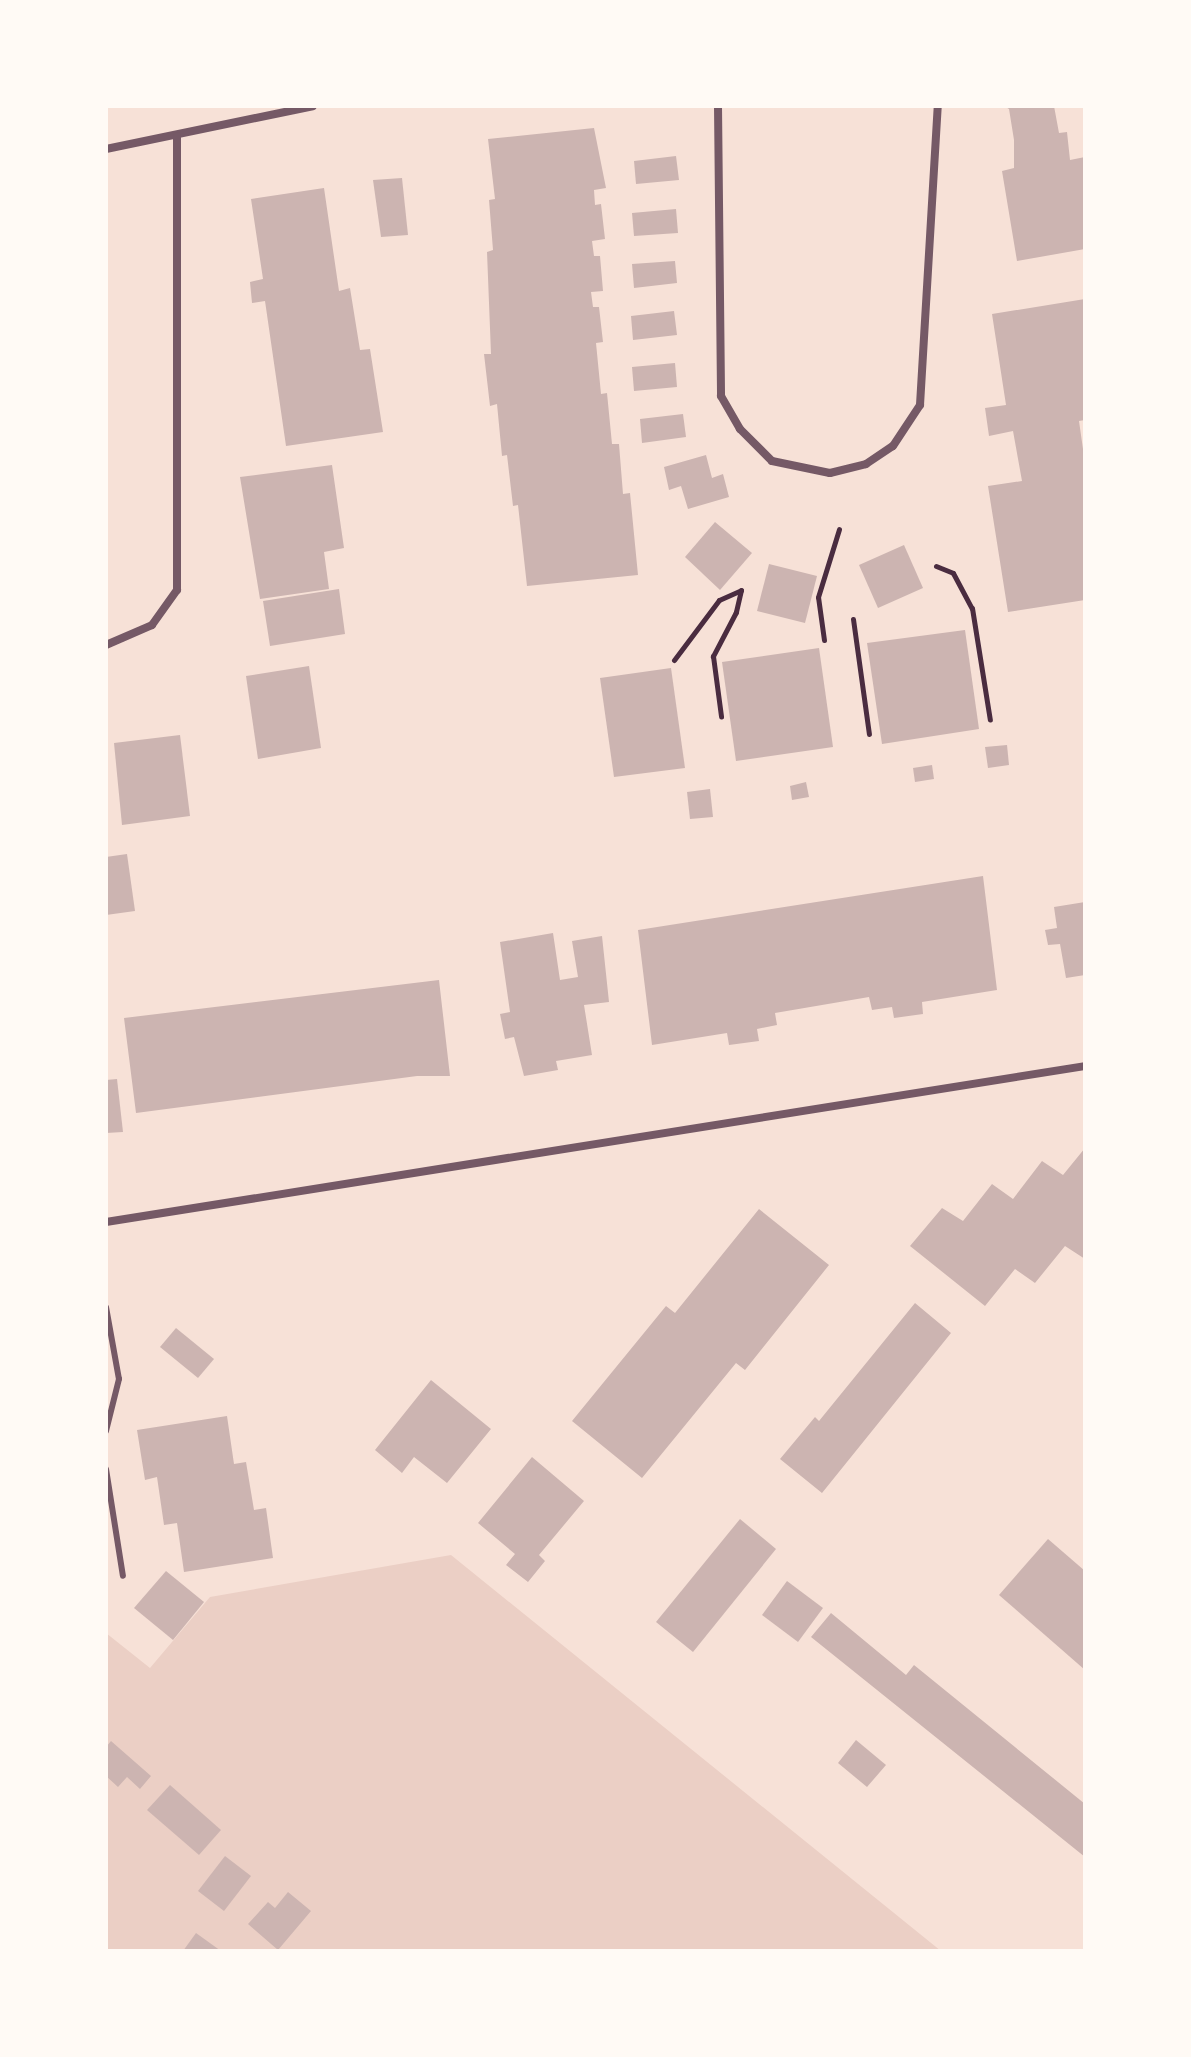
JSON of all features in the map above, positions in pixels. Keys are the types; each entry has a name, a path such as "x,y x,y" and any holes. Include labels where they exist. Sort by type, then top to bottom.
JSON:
{"street":[{"path":"106,149 177,136 284,109 313,106"},
{"path":"718,106 721,396 740,429 772,461 830,473 866,464 893,446 920,405 938,106"},
{"path":"106,645 152,625 177,590 177,136"},
{"path":"106,1222 1085,1066"}],"lane":[{"path":"106,1307 119,1379 106,1431"},
{"path":"106,1469 123,1576"}],"path":[{"path":"824,640 818,597 839,529"},
{"path":"936,566 953,573 972,608 990,720"},
{"path":"674,660 719,600 741,590 736,612 713,656 721,716"},
{"path":"853,619 869,734"}],"shaded area":[{"path":"451,1555 941,1951 106,1951 106,1633 150,1668 210,1597"}],"building":[{"path":"1004,106 1054,106 1059,133 1067,132 1070,160 1085,157 1085,249 1017,261 1002,171 1014,168 1009,109"},
{"path":"594,128 606,188 594,190 595,205 601,204 605,239 592,241 594,256 600,256 603,291 591,292 593,307 599,307 603,342 596,343 601,394 607,393 612,444 619,444 623,494 630,493 638,575 527,586 518,505 513,506 507,455 502,456 497,404 490,406 484,354 491,354 487,252 493,250 489,200 495,199 488,139"},
{"path":"676,156 679,180 636,184 634,161"},
{"path":"402,178 408,235 381,237 373,180"},
{"path":"324,188 339,291 350,288 360,350 370,349 383,432 286,446 265,301 252,303 250,282 263,279 251,199"},
{"path":"676,209 678,233 634,236 632,213"},
{"path":"675,261 677,283 634,288 632,264"},
{"path":"1085,299 1085,420 1079,421 1085,463 1085,600 1008,612 988,486 1022,481 1013,431 989,436 985,408 1006,405 992,314"},
{"path":"674,311 677,335 633,340 631,316"},
{"path":"675,363 677,387 634,391 632,367"},
{"path":"683,414 686,437 642,443 640,419"},
{"path":"706,455 712,478 723,474 729,497 688,509 681,486 669,490 664,467"},
{"path":"332,465 344,548 324,552 329,589 260,599 240,477"},
{"path":"715,522 752,553 720,590 685,557"},
{"path":"904,545 923,588 878,608 859,565"},
{"path":"769,564 817,576 805,623 757,611"},
{"path":"339,589 345,634 270,646 263,601"},
{"path":"965,630 979,729 882,744 867,643"},
{"path":"819,648 833,747 736,761 722,662"},
{"path":"309,666 321,748 258,759 246,676"},
{"path":"671,668 685,768 614,777 600,678"},
{"path":"180,735 190,816 122,825 114,743"},
{"path":"1007,745 1009,765 988,768 985,747"},
{"path":"932,765 934,779 915,782 913,768"},
{"path":"806,782 809,797 792,800 790,786"},
{"path":"710,789 713,817 690,819 687,792"},
{"path":"127,854 135,911 106,915 106,857"},
{"path":"983,876 997,990 922,1002 923,1014 894,1018 892,1007 872,1010 869,997 775,1013 777,1025 757,1029 759,1041 729,1045 727,1033 652,1045 638,930"},
{"path":"1085,902 1085,975 1066,978 1060,944 1048,945 1045,930 1057,928 1054,907"},
{"path":"553,933 560,980 578,977 572,941 602,936 609,1002 584,1005 592,1055 556,1061 558,1070 524,1076 514,1037 505,1039 500,1014 510,1012 500,942"},
{"path":"439,980 450,1076 417,1076 136,1113 124,1018"},
{"path":"117,1079 123,1132 106,1133 106,1080"},
{"path":"1085,1148 1085,1259 1065,1246 1035,1283 1015,1269 985,1306 910,1246 942,1208 963,1221 992,1184 1013,1199 1042,1161 1063,1175"},
{"path":"759,1209 829,1265 745,1370 736,1363 642,1478 572,1421 666,1306 675,1313"},
{"path":"915,1303 951,1333 822,1493 780,1459 815,1417 819,1421"},
{"path":"176,1328 214,1359 198,1378 160,1347"},
{"path":"431,1380 491,1429 447,1483 414,1457 402,1473 375,1450"},
{"path":"227,1416 234,1464 246,1462 254,1510 266,1508 273,1558 184,1572 177,1523 164,1525 157,1477 145,1480 137,1430"},
{"path":"532,1457 584,1501 539,1555 545,1561 528,1582 506,1565 515,1554 478,1523"},
{"path":"740,1519 776,1549 693,1652 656,1622"},
{"path":"1048,1539 1085,1571 1085,1670 999,1595"},
{"path":"166,1571 204,1602 173,1640 134,1608"},
{"path":"787,1581 823,1608 798,1642 762,1615"},
{"path":"831,1613 906,1675 914,1665 1085,1804 1085,1857 811,1637"},
{"path":"856,1740 886,1765 867,1787 838,1763"},
{"path":"111,1741 151,1776 140,1789 127,1777 118,1787 106,1776 106,1747"},
{"path":"170,1785 221,1830 199,1855 147,1810"},
{"path":"225,1856 251,1876 224,1911 198,1891"},
{"path":"288,1892 311,1911 278,1950 248,1924 268,1902 275,1908"},
{"path":"196,1933 221,1951 183,1951"}]}
